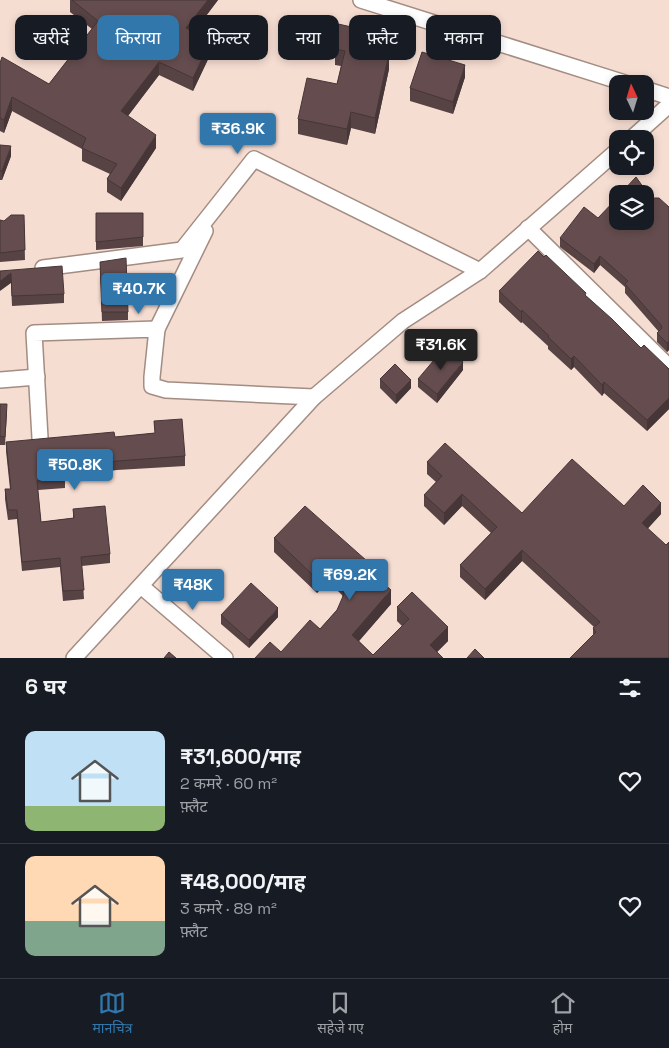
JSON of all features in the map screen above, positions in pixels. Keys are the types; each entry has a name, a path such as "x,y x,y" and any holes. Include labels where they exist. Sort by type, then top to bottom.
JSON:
{"street":[{"path":"361,0 609,78"},
{"path":"654,92 669,97"},
{"path":"641,130 669,106"},
{"path":"74,658 314,397 403,320 480,271 609,158"},
{"path":"26,269 182,250 254,159 480,271"},
{"path":"218,204 157,329 152,386 166,390 314,397"},
{"path":"528,228 669,366"},
{"path":"40,438 34,333 157,329"},
{"path":"0,380 37,377"},
{"path":"141,586 225,658"}],"building":[{"path":"72,0 208,0 196,15 189,15 189,24 186,28 189,29 189,60 202,60 193,78 159,62 121,111 156,135 121,188 107,179 117,164 82,148 86,138 12,97 4,120 0,118 0,63 2,57 49,84 68,60 87,60 87,35 97,22 97,60 179,60 179,15 97,15 97,20"},
{"path":"339,24 349,26 349,60 387,60 375,118 351,112 347,129 298,119 307,78 337,84 345,51 339,50"},
{"path":"422,52 426,53 426,60 448,60 465,65 453,102 410,88"},
{"path":"0,145 11,146 2,171 0,171"},
{"path":"636,177 642,185 628,185"},
{"path":"654,198 659,198 669,207 669,341 667,343 657,333 662,328 661,325 625,284 628,281 600,256 594,264 560,238 584,207 598,218 609,206 609,230 654,230"},
{"path":"96,213 143,213 143,237 96,242"},
{"path":"11,215 24,215 25,250 0,253 0,220 4,221"},
{"path":"538,251 544,257 546,255 641,348 644,345 669,369 669,398 647,420 604,382 602,385 574,356 571,359 522,310 521,312 499,291"},
{"path":"126,258 128,312 102,312 100,262"},
{"path":"62,266 64,294 12,296 11,273 0,281 0,271"},
{"path":"445,347 463,362 437,394 418,379"},
{"path":"395,364 411,380 396,395 380,379"},
{"path":"0,404 7,404 5,437 0,436"},
{"path":"182,419 185,456 117,461 64,468 65,478 37,481 41,522 74,518 73,509 105,506 110,554 81,557 84,590 63,591 60,558 22,562 17,510 8,510 5,489 11,489 6,442 114,432 115,437 155,433 154,421"},
{"path":"445,443 522,513 572,459 624,506 643,485 661,503 642,523 666,545 669,542 669,658 570,658 596,632 593,628 600,622 522,550 485,589 460,565 497,527 462,494 444,513 424,495 442,476 427,462"},
{"path":"305,506 376,569 372,573 391,590 352,635 373,655 409,619 397,607 412,592 448,627 430,645 443,658 255,658 270,642 281,652 310,620 320,629 337,610 344,594 342,581 328,567 317,579 274,538"},
{"path":"251,583 278,608 249,640 221,615"},
{"path":"475,649 484,658 467,658"},
{"path":"169,652 176,658 164,658"}]}
